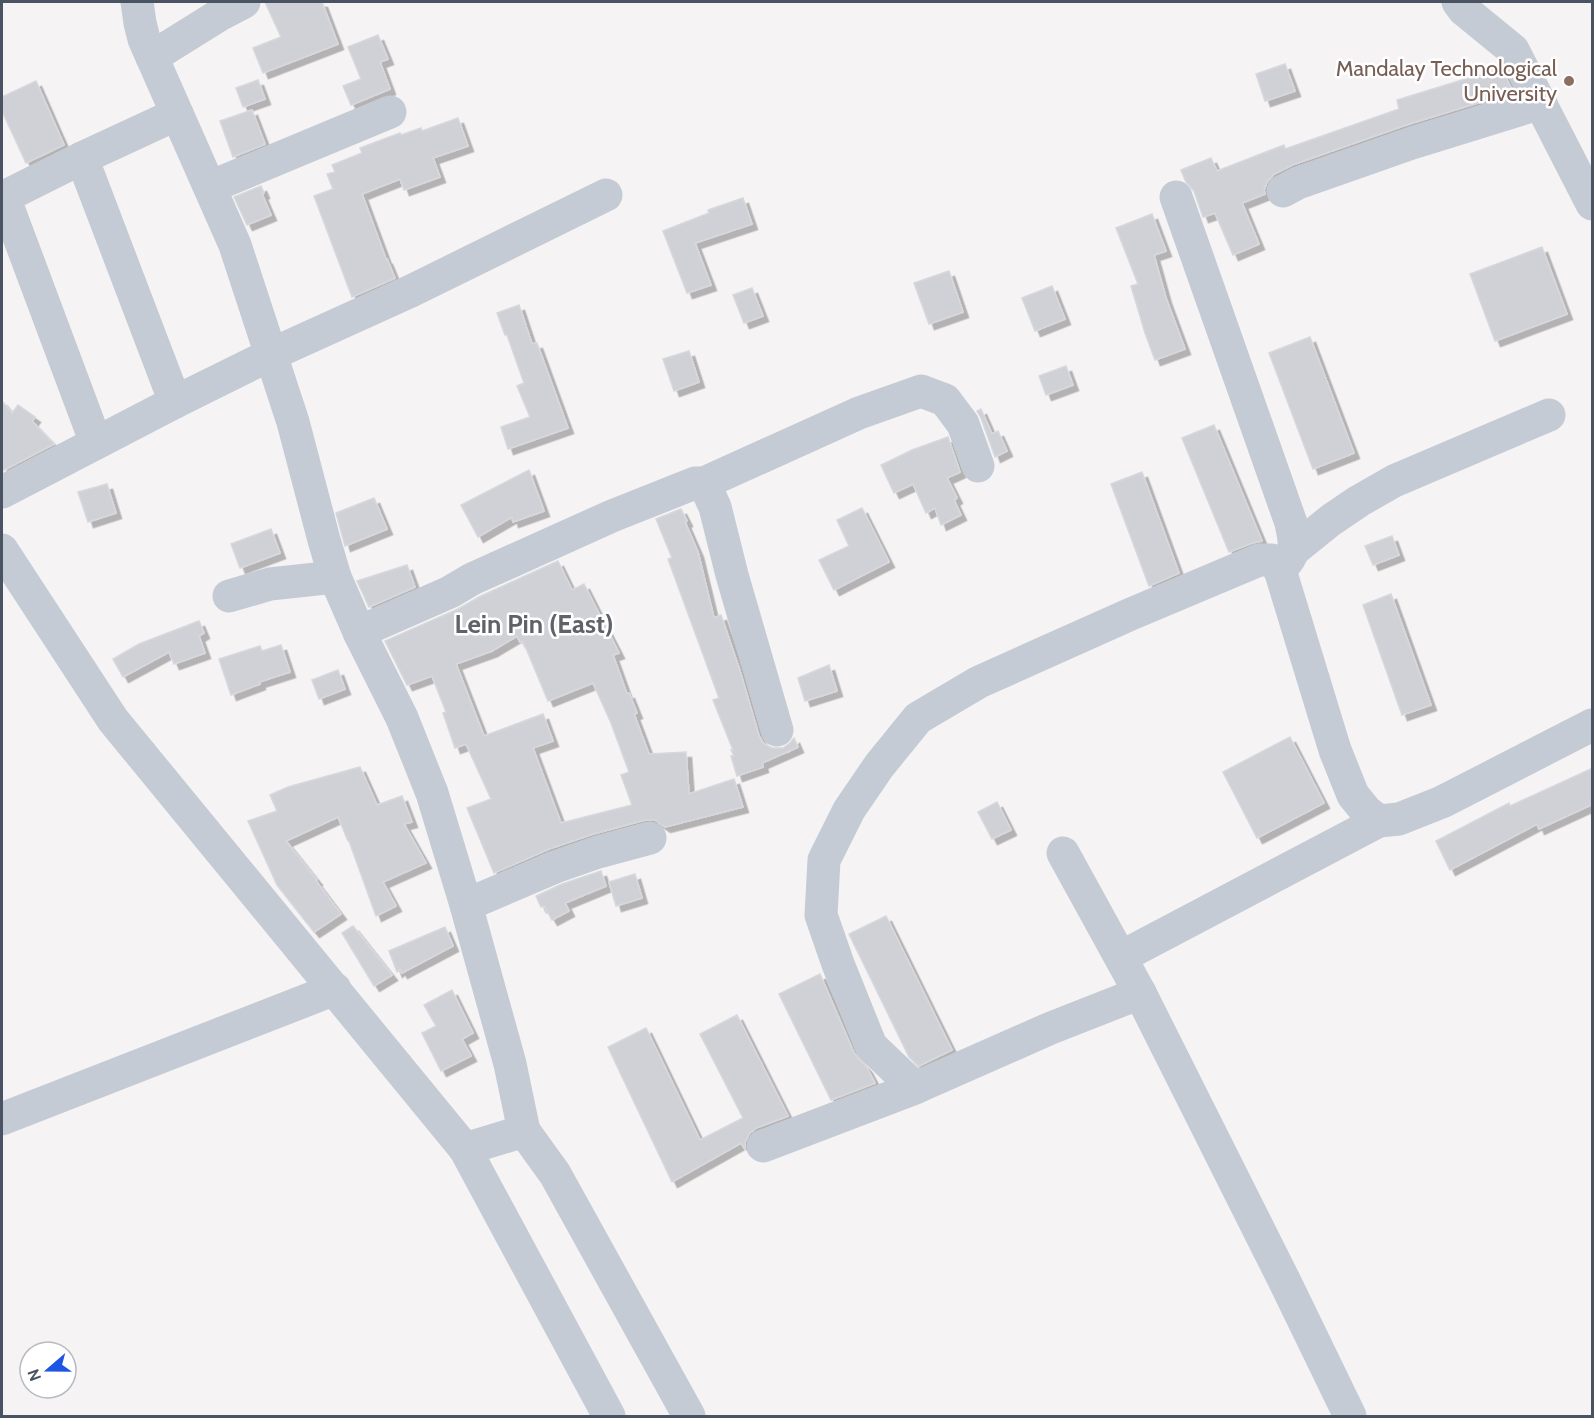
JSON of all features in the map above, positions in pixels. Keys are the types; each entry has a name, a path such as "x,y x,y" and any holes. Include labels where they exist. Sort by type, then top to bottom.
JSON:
{"street":[{"path":"137,2 142,31 152,57 236,245 293,422 335,577 359,632 402,718 432,793 510,1064 524,1131 555,1174 689,1416"},
{"path":"152,57 220,14 244,2"},
{"path":"1458,2 1464,10 1513,50 1593,204"},
{"path":"1283,191 1298,183 1412,143 1541,103"},
{"path":"210,188 390,112"},
{"path":"96,443 3,198 177,114"},
{"path":"82,158 175,402"},
{"path":"2,492 272,354 411,291 606,195"},
{"path":"1176,197 1292,523 1295,540 1288,560 1335,750 1353,795 1366,811 1379,821"},
{"path":"359,632 612,516 695,483 704,483 859,413 921,392 945,400 963,424 978,466"},
{"path":"915,1088 871,1046 821,915 824,860 849,810 879,766 918,717 979,682 1131,614 1259,560 1288,560 1331,520 1359,501 1394,482 1549,415"},
{"path":"704,483 715,507 732,575 777,730"},
{"path":"2,550 114,720 465,1149 609,1416"},
{"path":"229,596 270,584 335,577"},
{"path":"1121,957 1379,821 1399,819 1442,802 1593,725"},
{"path":"466,905 555,867 650,838"},
{"path":"1063,853 1140,993 1350,1416"},
{"path":"2,1119 335,989"},
{"path":"763,1146 915,1088 1051,1028 1140,993"},
{"path":"465,1149 524,1131"}],"building":[{"path":"265,2 322,2 338,44 263,73 253,48 281,37"},
{"path":"378,35 388,59 380,62 390,89 351,105 343,86 361,79 348,47"},
{"path":"1285,64 1295,91 1265,101 1256,74"},
{"path":"1501,68 1513,92 1406,125 1292,165 1274,174 1267,182 1265,194 1242,203 1259,244 1233,255 1215,213 1203,217 1194,191 1186,182 1181,170 1211,158 1217,171 1284,145 1285,149 1399,109 1397,100"},
{"path":"258,80 265,99 243,107 236,88"},
{"path":"36,81 64,145 26,163 2,111 2,97"},
{"path":"252,110 265,144 233,157 220,121"},
{"path":"458,118 468,146 433,158 440,177 404,190 400,179 362,194 395,278 352,297 314,196 333,189 327,174 335,172 332,165 362,153 360,148 400,133 401,135 421,128 422,131"},
{"path":"261,186 271,215 247,225 234,197"},
{"path":"743,198 752,224 695,243 711,285 687,293 663,231 709,213 708,210"},
{"path":"1152,214 1166,251 1154,255 1166,298 1185,349 1155,360 1131,286 1138,284 1116,228"},
{"path":"1542,247 1567,314 1495,341 1470,274"},
{"path":"949,271 963,312 929,324 914,283"},
{"path":"1052,286 1065,319 1035,331 1022,298"},
{"path":"752,288 763,316 744,323 733,295"},
{"path":"519,305 532,344 537,343 568,428 508,449 501,427 530,417 517,386 524,383 497,313"},
{"path":"1310,337 1354,453 1313,469 1269,353"},
{"path":"689,351 699,382 674,391 663,359"},
{"path":"1066,366 1073,385 1046,395 1039,376"},
{"path":"2,401 12,413 18,405 35,417 32,421 54,444 2,471"},
{"path":"981,409 992,434 998,431 1007,451 995,457 977,411"},
{"path":"1214,425 1262,541 1229,552 1182,438"},
{"path":"948,437 960,472 947,478 957,498 954,500 961,515 941,525 935,508 926,513 913,484 894,493 881,465 912,450"},
{"path":"529,470 544,511 513,522 512,517 478,537 461,505"},
{"path":"1142,472 1179,573 1149,586 1111,484"},
{"path":"107,484 116,513 88,522 78,492"},
{"path":"374,498 387,529 345,546 336,513"},
{"path":"862,508 889,562 834,590 819,560 849,546 837,520"},
{"path":"681,509 698,552 714,618 721,615 759,736 764,744 772,748 783,748 794,738 798,747 762,763 763,767 737,776 731,756 734,756 731,750 733,750 713,700 719,698 668,559 672,558 656,519"},
{"path":"271,529 280,553 240,568 231,544"},
{"path":"1392,536 1399,555 1373,565 1365,546"},
{"path":"558,561 572,590 584,584 619,653 613,655 627,694 629,693 637,713 634,714 649,754 686,752 689,794 734,779 743,807 665,827 655,820 645,820 549,849 494,873 467,808 491,799 466,744 455,748 443,713 446,712 432,676 407,685 385,641 458,609","holes":["517,636 520,642 523,641 548,701 593,683 629,772 621,775 632,805 561,823 533,748 553,741 543,714 484,736 456,664 492,651"]},
{"path":"407,565 415,587 369,607 357,581"},
{"path":"1391,594 1431,705 1402,715 1363,605"},
{"path":"199,621 204,633 199,636 205,653 174,664 169,652 123,677 113,659 139,644"},
{"path":"281,645 290,672 259,682 260,684 231,695 219,659 260,646 262,651"},
{"path":"829,665 837,691 805,701 798,678"},
{"path":"338,670 345,689 319,699 312,680"},
{"path":"1290,737 1324,803 1257,838 1223,772"},
{"path":"360,767 377,805 402,796 412,822 404,824 426,863 383,882 396,906 376,916 338,817 286,841 341,914 314,932 277,885 248,821 277,811 270,795 288,787"},
{"path":"1593,768 1593,804 1539,829 1537,824 1450,870 1436,841 1509,803 1510,806"},
{"path":"997,802 1011,830 992,839 978,812"},
{"path":"601,871 606,886 565,903 569,911 552,920 544,906 541,907 536,896 562,884"},
{"path":"635,874 642,898 616,906 609,882"},
{"path":"886,916 952,1050 919,1066 909,1057 849,934"},
{"path":"353,926 392,975 374,986 342,933"},
{"path":"445,927 453,946 402,973 400,969 397,972 389,951"},
{"path":"820,974 854,1053 867,1068 875,1083 831,1100 779,994"},
{"path":"452,990 473,1033 462,1039 471,1056 441,1071 422,1033 436,1026 424,1005"},
{"path":"737,1015 788,1116 756,1128 749,1134 745,1142 745,1149 741,1143 672,1182 608,1047 646,1028 700,1140 743,1118 700,1034"}],"place":[{"name":"Mandalay Technological University","path":"1569,81"}],"district":[{"name":"Lein Pin (East)","path":"534,624"}]}
